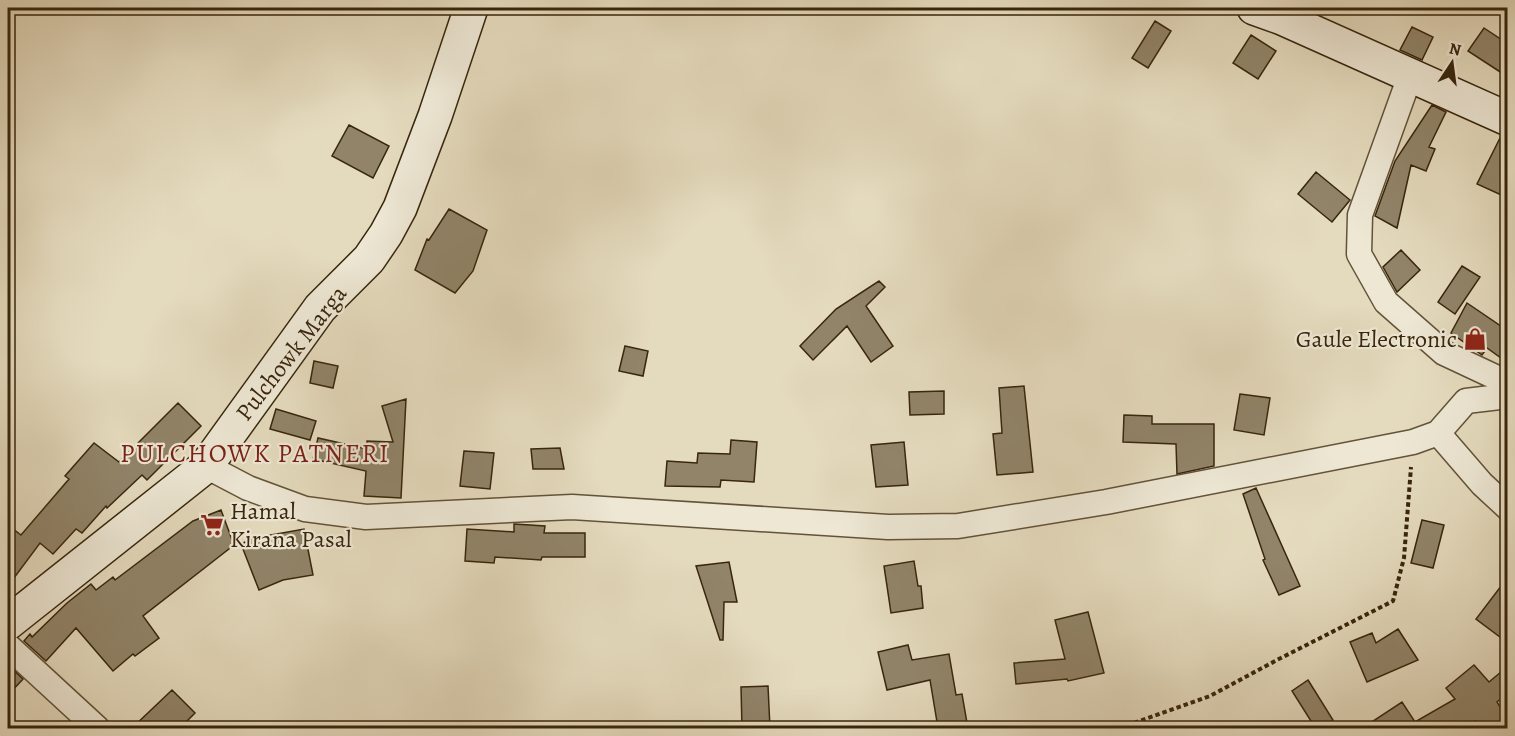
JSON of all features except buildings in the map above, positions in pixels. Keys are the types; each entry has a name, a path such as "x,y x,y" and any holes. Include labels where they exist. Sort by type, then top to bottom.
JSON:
{"main road":[{"name":"Pulchowk Marga","path":"8,623 206,466 320,308 369,259 400,208 435,116 471,8"},
{"path":"1254,8 1282,18 1508,119"}],"street":[{"path":"1410,76 1360,215 1359,254 1386,302 1444,354 1508,383"},
{"path":"206,466 248,488 305,509 366,517 573,507 888,527 946,526 1106,502 1413,442 1438,434 1466,401 1508,396"},
{"path":"1438,434 1482,484 1508,508"},
{"path":"8,646 97,729"}],"path":[{"path":"1120,729 1210,696 1393,601 1404,558 1413,442"}],"place":[{"name":"Gaule Electronic","path":"1475,339"},
{"name":"Hamal Kirana Pasal","path":"212,525"}],"district":[{"name":"PULCHOWK PATNERI","path":"255,453"}]}
